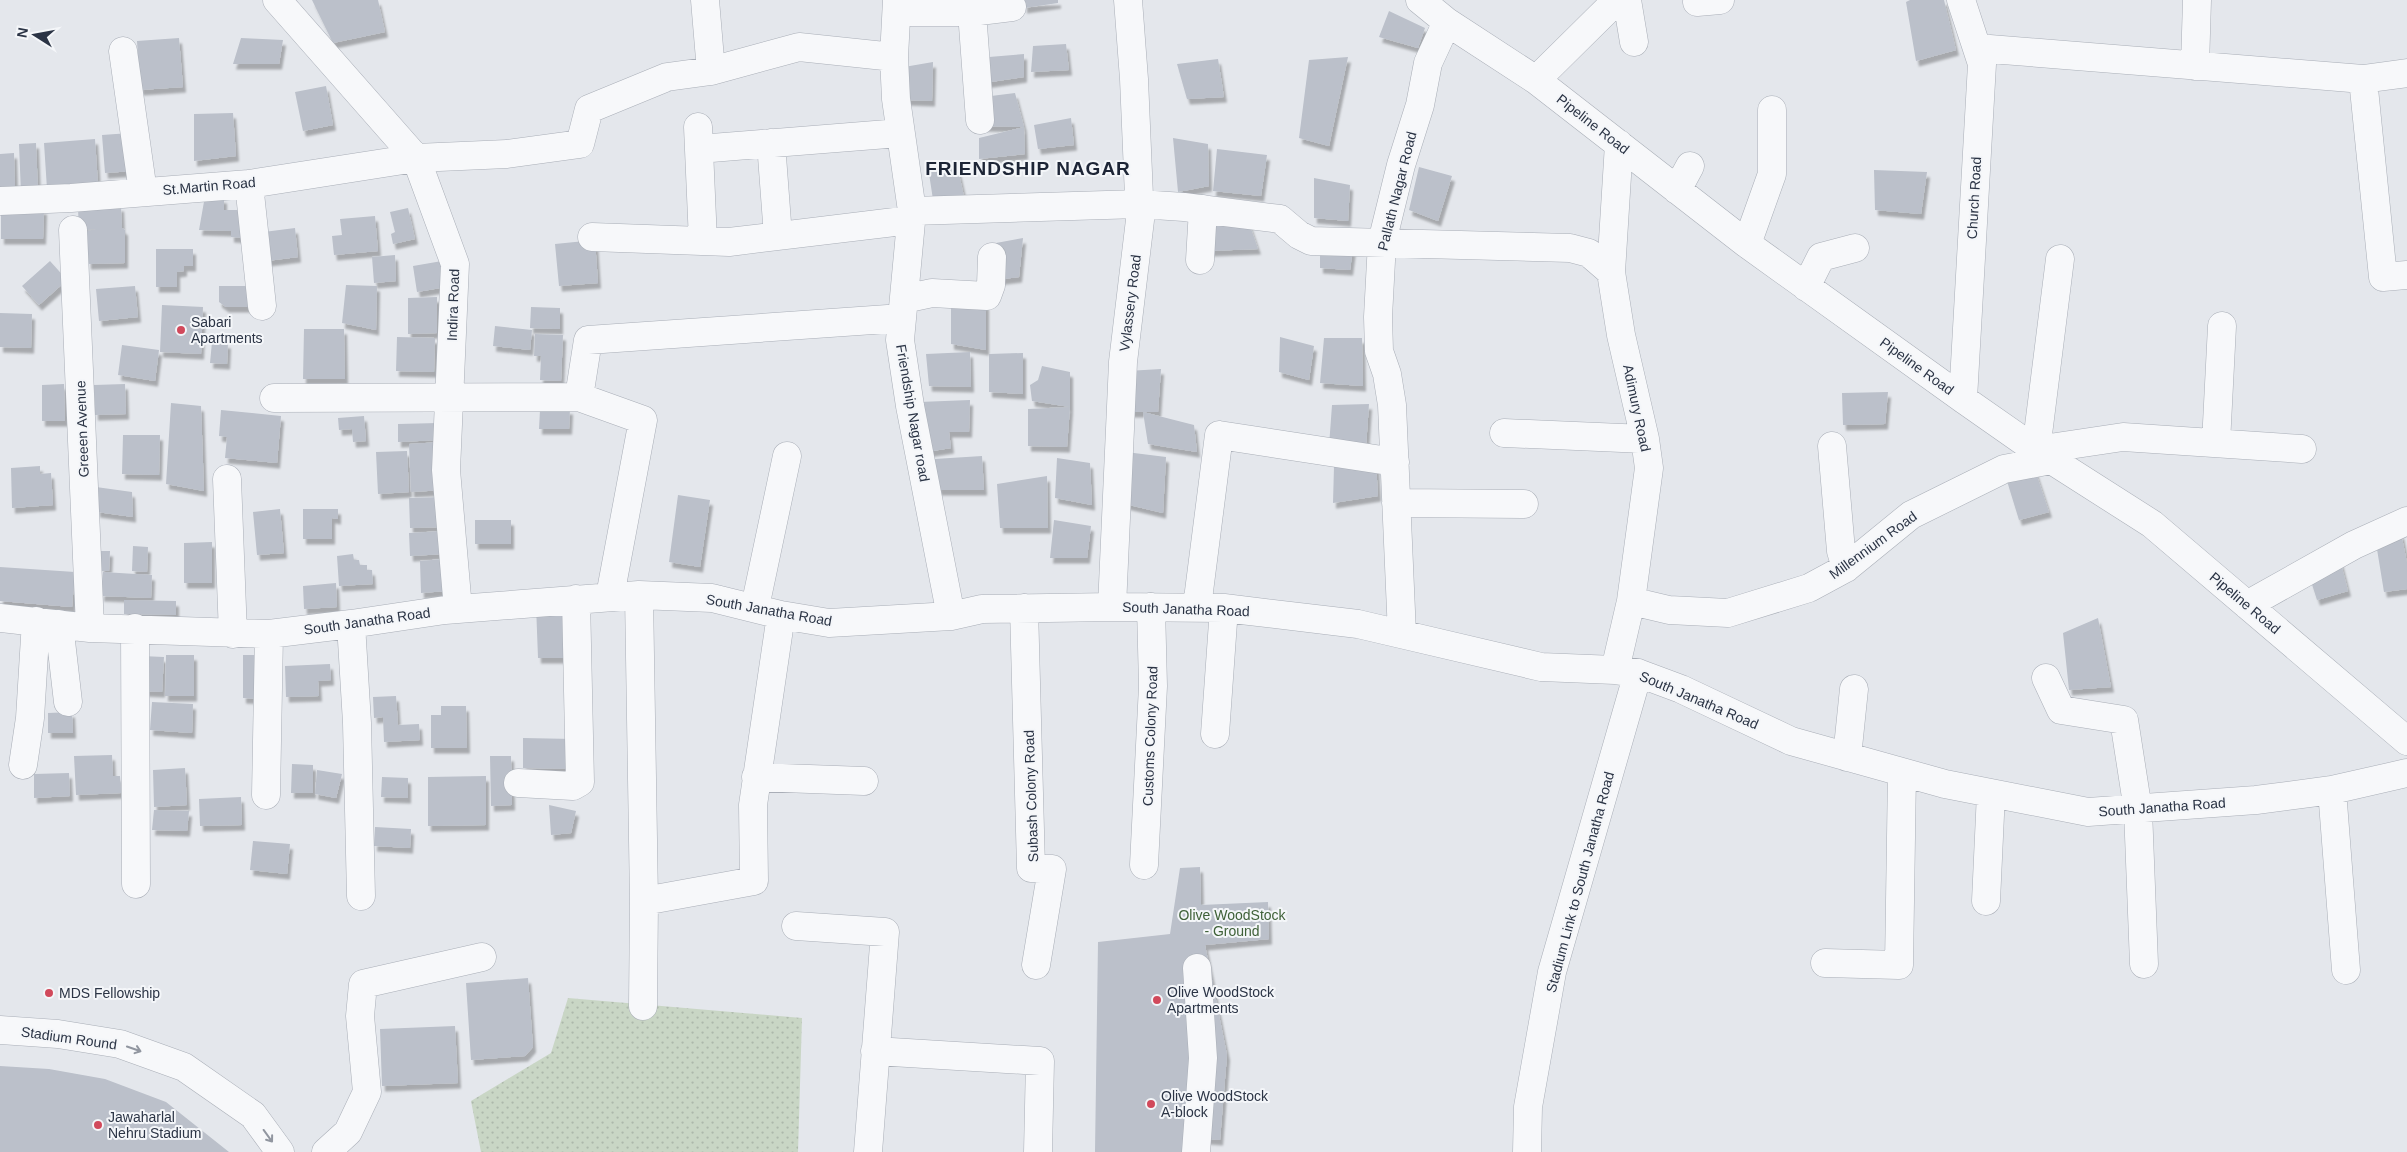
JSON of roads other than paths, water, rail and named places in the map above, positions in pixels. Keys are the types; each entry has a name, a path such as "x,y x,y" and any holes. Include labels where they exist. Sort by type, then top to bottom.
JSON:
{"street":[{"name":"Indira Road","path":"277,0 416,158 455,264 446,470 458,609"},
{"path":"705,0 712,71 799,47 894,57"},
{"name":"Vylassery Road","path":"1112,607 1123,362 1140,220 1134,79 1128,0"},
{"name":"Pipeline Road","path":"1420,0 1447,22 1536,80 1747,244 1963,400 2044,455 2152,524 2407,740"},
{"path":"1536,80 1616,0"},
{"path":"1627,0 1634,42"},
{"name":"Church Road","path":"1961,0 1982,64 1963,400"},
{"path":"2194,66 2197,0"},
{"path":"897,6 972,12 1012,7"},
{"name":"Friendship Nagar road","path":"897,6 894,57 900,133 911,216 900,340 910,406 951,616"},
{"path":"972,12 980,120"},
{"name":"Pallath Nagar Road","path":"1402,634 1402,597 1392,405 1379,351 1378,317 1382,242 1401,165 1420,106 1428,64 1447,22"},
{"path":"1977,48 2363,79 2407,73"},
{"path":"123,51 142,192"},
{"name":"St.Martin Road","path":"0,201 71,198 249,184 416,158 507,154 580,144 589,109 667,76 712,71"},
{"path":"2363,79 2383,277 2407,275"},
{"path":"1747,244 1772,174 1772,110"},
{"path":"704,241 698,138 771,143 900,133"},
{"path":"771,143 778,236"},
{"name":"Adimury Road","path":"1619,144 1611,272 1621,336 1645,439 1648,468 1632,601 1627,671"},
{"path":"1677,190 1690,166"},
{"path":"249,184 262,306"},
{"path":"592,238 729,242 911,216 1139,204 1203,209 1280,219 1299,235 1311,241 1570,248 1589,253 1611,272"},
{"path":"1200,260 1203,209"},
{"name":"Greeen Avenue","path":"73,230 90,628"},
{"path":"1806,287 1821,257 1855,248"},
{"path":"579,397 588,340 903,308 932,293 988,296 991,284 992,257"},
{"path":"2044,455 2060,259"},
{"path":"2216,443 2222,326"},
{"path":"274,398 579,397 643,420 610,596"},
{"path":"1504,433 1645,439"},
{"path":"1196,607 1219,435 1395,462"},
{"name":"Millennium Road","path":"1632,601 1669,610 1728,613 1809,588 1846,568 1911,514 2004,469 2044,455 2123,437 2302,449"},
{"path":"1832,446 1841,551 1846,568"},
{"path":"755,608 787,456"},
{"path":"227,479 233,634"},
{"path":"1396,503 1524,504"},
{"path":"2247,605 2354,545 2407,520"},
{"path":"639,595 644,901 642,1006"},
{"name":"South Janatha Road","path":"0,618 90,628 135,628 178,632 269,634 458,609 639,595 712,598 781,615 829,623 951,616 982,609 1224,608 1358,624 1540,667 1627,671 1680,690 1791,741 1902,773 2088,812 2138,810 2256,800 2332,790 2407,773"},
{"path":"518,783 573,786 580,782 576,599"},
{"name":"Customs Colony Road","path":"1144,865 1153,686 1151,607"},
{"name":"Subash Colony Road","path":"1024,608 1031,868 1052,868 1036,965"},
{"path":"1215,734 1224,608"},
{"path":"644,901 754,881 753,804 781,615"},
{"path":"48,622 68,702"},
{"path":"23,765 48,622"},
{"path":"351,624 357,723 361,896"},
{"path":"135,628 136,884"},
{"path":"266,795 269,634"},
{"name":"Stadium Link to South Janatha Road","path":"1527,1152 1528,1106 1552,972 1627,671"},
{"path":"2046,678 2061,710 2124,720 2138,810 2144,964"},
{"path":"1847,757 1854,689"},
{"path":"1825,963 1900,966 1902,773"},
{"path":"756,777 864,781"},
{"path":"2332,790 2346,970"},
{"path":"1986,902 1991,792"},
{"path":"796,926 885,932 874,1051 868,1152"},
{"path":"326,1152 348,1132 367,1092 360,1016 363,984 482,957"},
{"path":"1196,1152 1203,1058 1197,968"},
{"name":"Stadium Round","path":"0,1030 58,1034 120,1044 184,1066 253,1115 280,1152"},
{"path":"874,1051 1040,1061 1038,1152"}],"place":[{"name":"Sabari Apartments","path":"181,330"},
{"name":"MDS Fellowship","path":"49,993"},
{"name":"Olive WoodStock Apartments","path":"1157,1000"},
{"name":"Olive WoodStock A-block","path":"1151,1104"},
{"name":"Jawaharlal Nehru Stadium","path":"98,1125"}],"district":[{"name":"FRIENDSHIP NAGAR","path":"1028,168"}],"park label":[{"name":"Olive WoodStock - Ground","path":"1232,924"}]}
